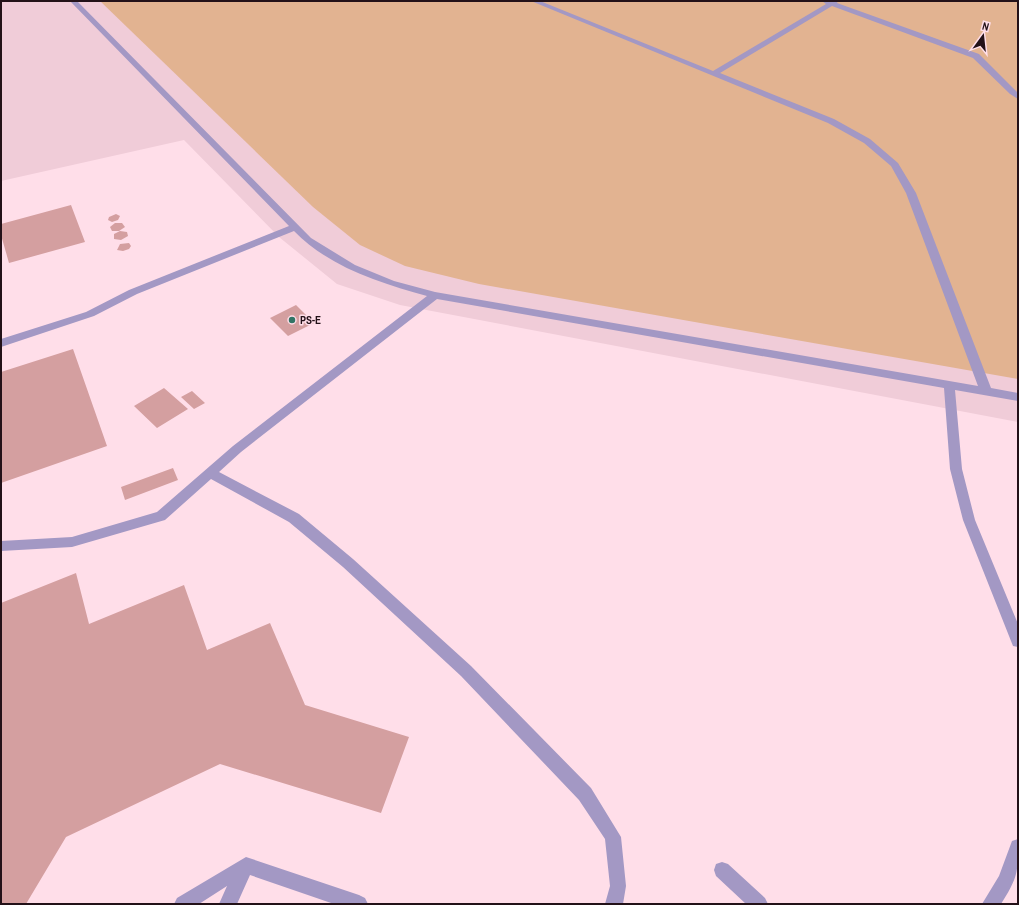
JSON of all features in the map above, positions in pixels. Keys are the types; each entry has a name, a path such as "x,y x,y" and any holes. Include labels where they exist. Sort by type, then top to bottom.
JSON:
{"lane":[{"path":"73,1 308,240 352,267 390,283 436,295 1018,397"},
{"path":"534,1 831,121 867,141 895,165 911,193 986,391"},
{"path":"713,74 830,2 976,56 989,66 1018,97"},
{"path":"1,342 90,314 133,292 296,228"},
{"path":"1,546 72,542 161,516 237,449 436,295"},
{"path":"949,385 956,469 969,520 1018,640"},
{"path":"210,473 294,518 348,563 466,671 585,794 613,837 618,886 614,904"},
{"path":"991,904 1006,881 1018,847"},
{"path":"183,904 246,865"},
{"path":"228,904 246,865"},
{"path":"246,865 359,904"},
{"path":"722,870 759,904"}],"shaded area":[{"path":"1,1 1018,1 1018,422 400,305 337,284 279,237 184,140 1,181"},
{"path":"100,1 1018,1 1018,379 479,284 405,266 360,245 313,207"}],"building":[{"path":"71,205 85,242 9,263 1,235 1,224"},
{"path":"116,214 120,216 118,220 112,222 108,220 109,217"},
{"path":"115,223 122,223 125,227 119,231 112,231 110,227"},
{"path":"120,231 127,232 128,236 121,240 114,239 114,234"},
{"path":"129,243 131,246 129,249 123,251 117,250 120,244"},
{"name":"PS-E","path":"296,305 314,323 288,336 270,318"},
{"path":"73,349 107,446 1,483 1,372"},
{"path":"164,388 188,409 157,428 134,406"},
{"path":"192,391 205,403 194,409 181,397"},
{"path":"173,468 178,480 125,500 121,487"},
{"path":"76,573 89,624 184,585 207,650 270,623 305,705 409,737 381,813 220,764 66,837 26,904 1,904 1,603"}],"place":[{"name":"PS-E","path":"292,320"}]}
